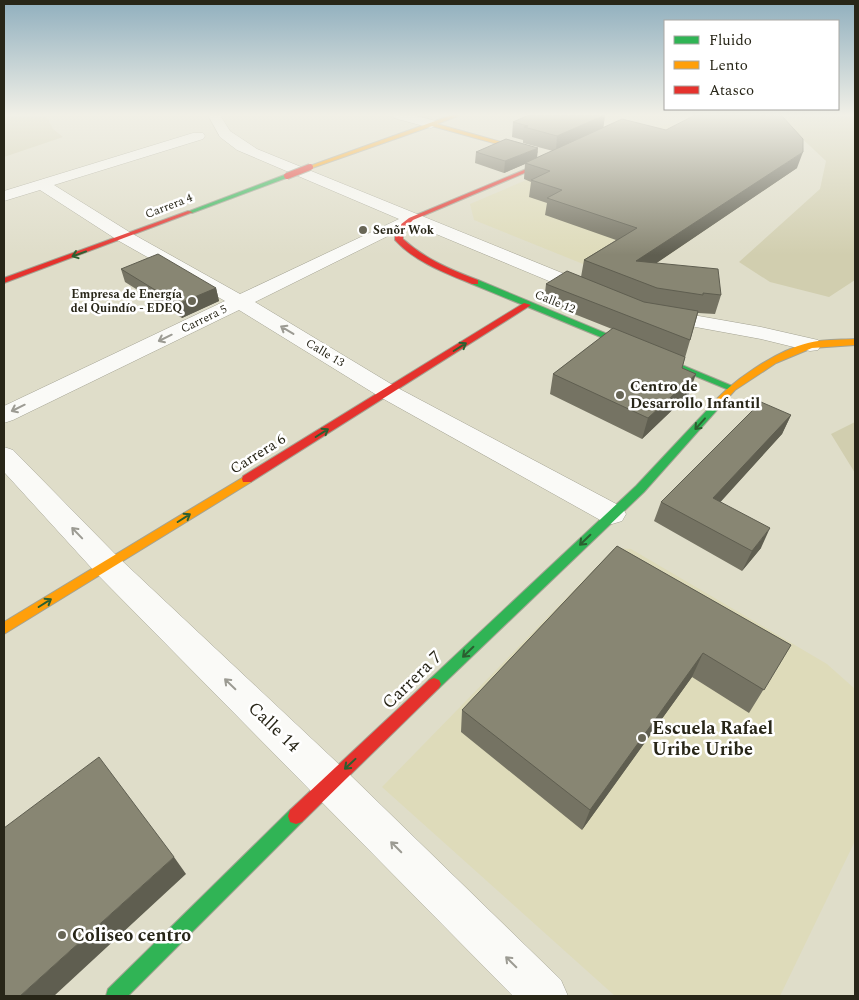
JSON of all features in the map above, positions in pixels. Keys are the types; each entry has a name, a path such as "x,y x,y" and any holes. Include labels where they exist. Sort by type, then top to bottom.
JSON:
{"main road":[{"name":"Carrera 4","path":"4,282 325,162"},
{"name":"Carrera 5","path":"408,221 548,162"},
{"name":"Calle 12","path":"408,221 399,229 398,240 410,252 527,305 732,388"},
{"name":"Carrera 6","path":"4,629 527,305"},
{"path":"810,345 855,342"},
{"name":"Carrera 7","path":"115,996 330,782 640,489 732,388 774,361 810,345"}],"street":[{"path":"4,196 114,162"},
{"path":"274,162 408,221 609,299"},
{"name":"Calle 13","path":"41,184 125,237 240,302 388,392 612,514"},
{"name":"Carrera 5","path":"4,415 408,221"},
{"path":"640,311 761,333 810,345"},
{"name":"Calle 14","path":"4,456 107,565 330,782 545,996"}],"shaded area":[{"path":"573,162 797,162 797,168 633,279 593,268 474,220 470,204"},
{"path":"826,162 855,162 855,280 829,297 770,282 739,262 820,189"},
{"path":"855,422 855,473 831,434"},
{"name":"Escuela Rafael Uribe Uribe","path":"615,548 631,549 827,664 855,689 855,841 780,996 615,996 382,787"}],"building":[{"path":"788,162 636,261 718,269 721,295 703,293 703,295 657,288 584,260 637,228 547,198 562,190 531,180 550,171 525,163"},
{"path":"158,254 216,288 178,304 121,269"},
{"path":"567,271 644,302 698,311 690,340 546,284"},
{"path":"613,328 685,357 682,368 696,374 648,418 553,374"},
{"path":"761,402 791,415 713,498 770,528 752,551 661,502"},
{"path":"617,546 791,645 764,690 703,653 590,810 462,710"},
{"name":"Coliseo centro","path":"99,757 174,857 20,996 4,996 4,828"}],"traffic: fast":[{"path":"190,212 287,176"},
{"path":"475,282 732,388"},
{"path":"434,684 640,489 714,408"},
{"path":"115,996 296,816"}],"traffic: slow":[{"path":"310,167 325,162"},
{"path":"714,408 732,388 773,361 810,345 855,342"},
{"path":"4,629 247,479"}],"traffic: jam":[{"path":"475,282 425,260 416,254 399,240 399,229 411,219 548,162"},
{"path":"287,176 310,167"},
{"path":"4,281 190,212"},
{"path":"247,479 527,305"},
{"path":"296,816 434,684"}],"place":[{"name":"Senõr Wok","path":"363,230"},
{"name":"Empresa de Energía del Quindío - EDEQ","path":"192,301"},
{"name":"Centro de Desarrollo Infantil","path":"620,395"},
{"name":"Escuela Rafael Uribe Uribe","path":"642,738"},
{"name":"Coliseo centro","path":"62,935"}]}
